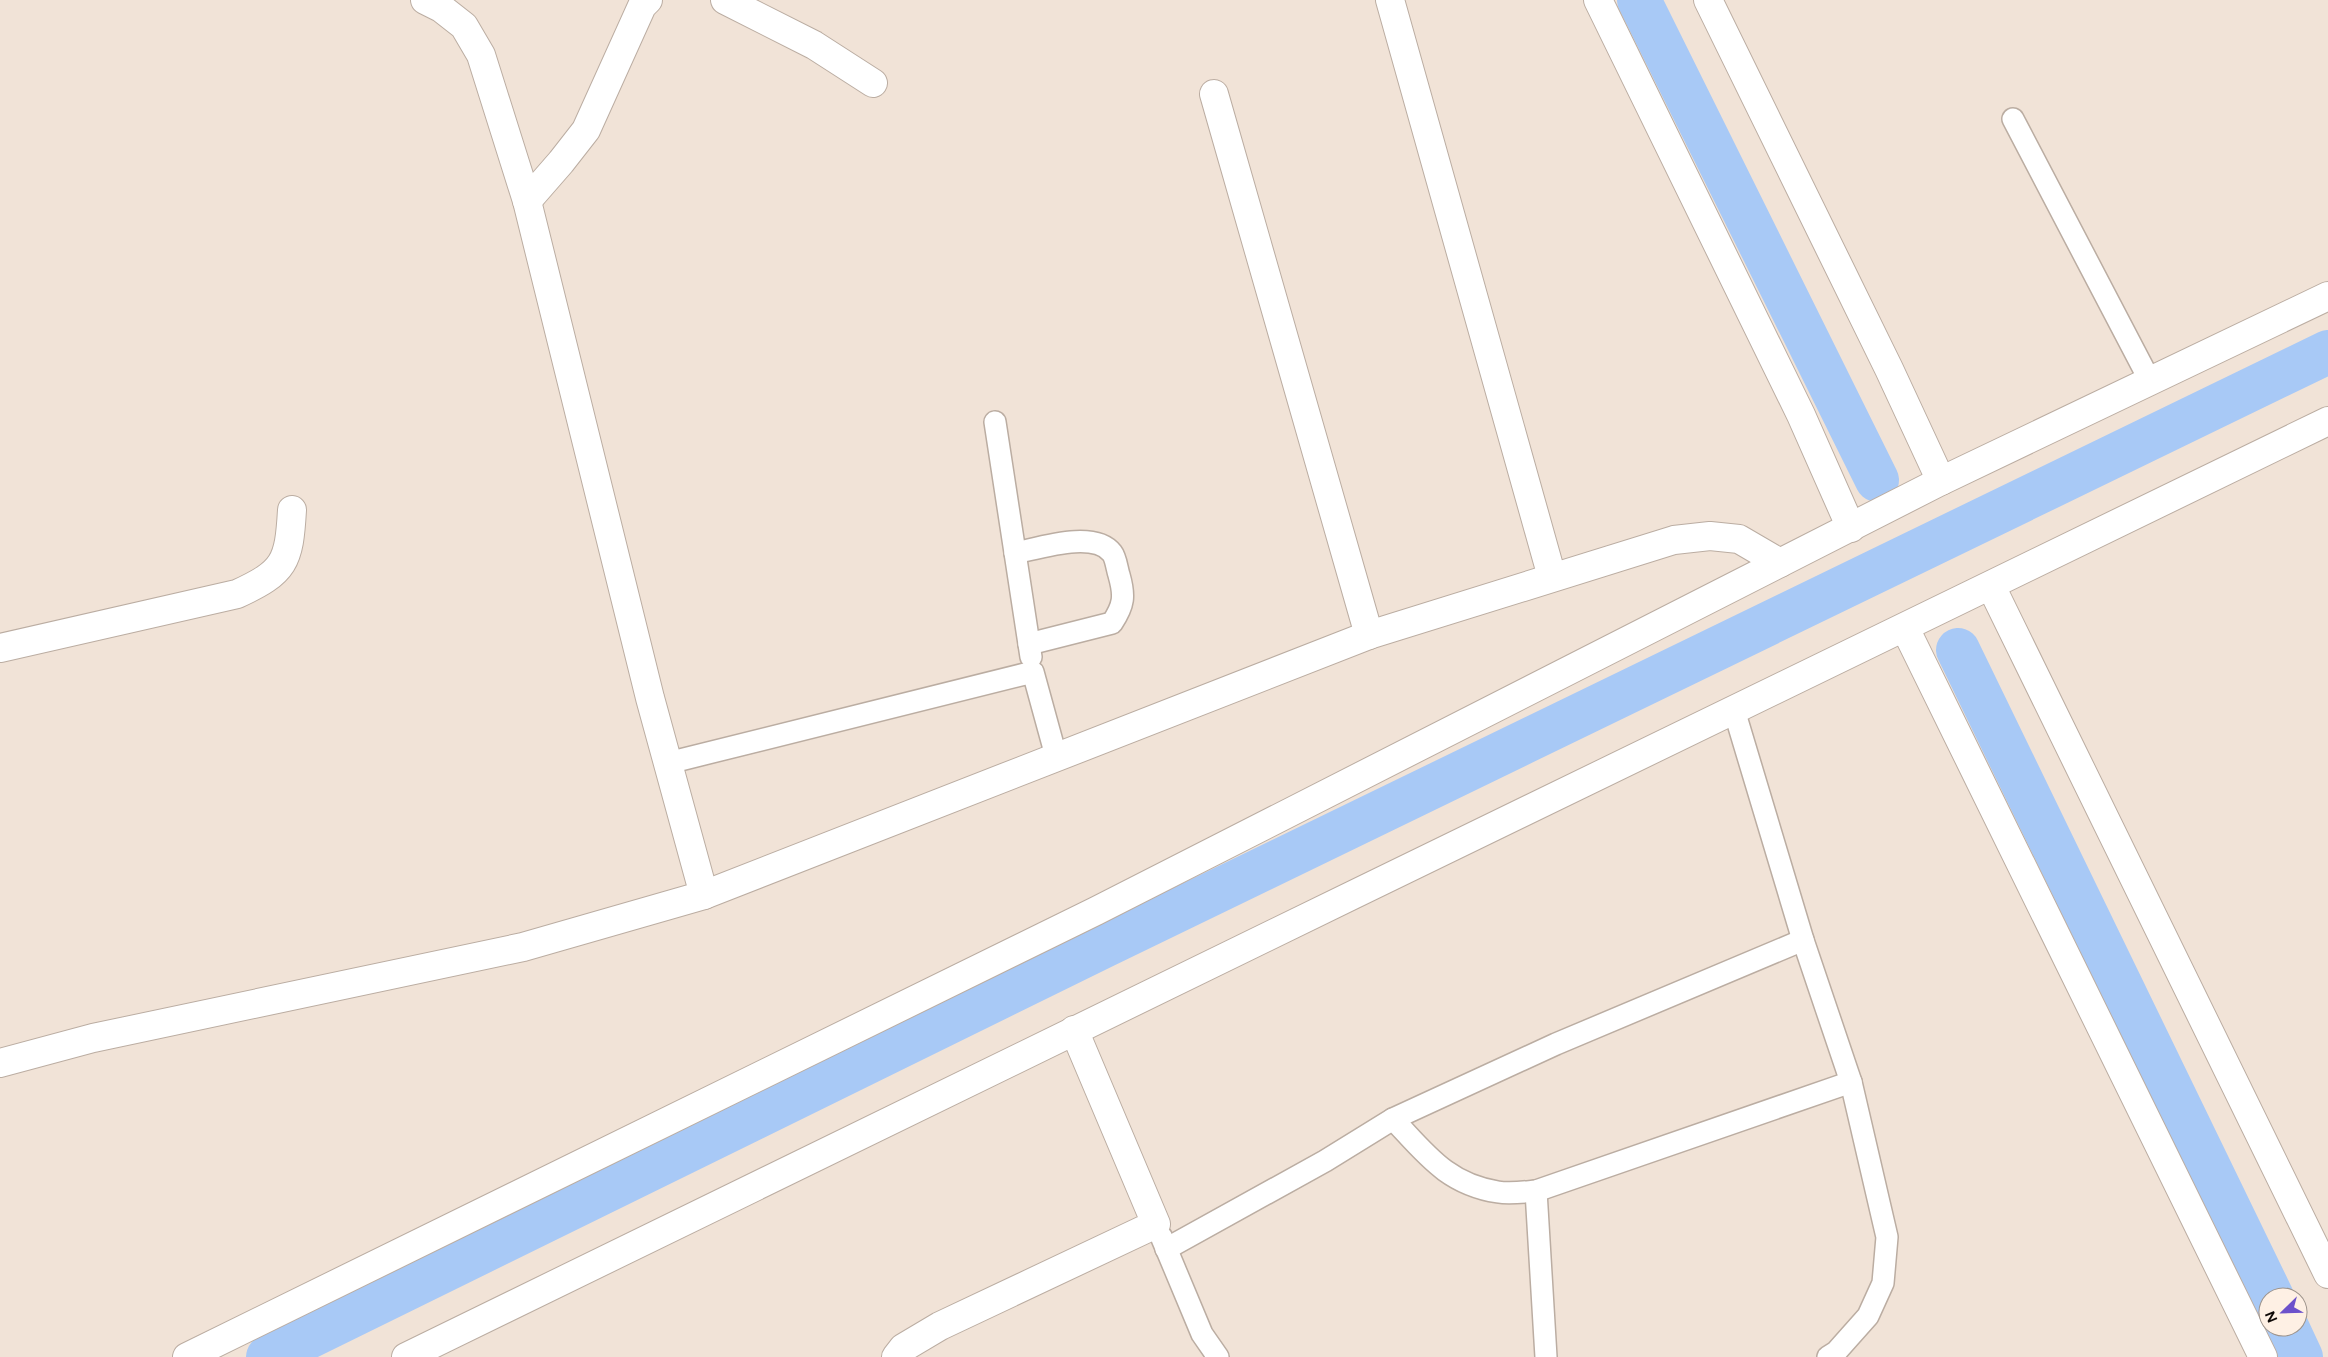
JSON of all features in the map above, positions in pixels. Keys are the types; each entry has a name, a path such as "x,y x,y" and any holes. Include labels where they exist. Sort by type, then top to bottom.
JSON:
{"street":[{"path":"425,0 441,8 464,26 481,55 527,201 668,763 704,895"},
{"path":"527,201 586,130 642,6 648,0"},
{"path":"725,0 814,45 873,83"},
{"path":"1390,0 1552,577"},
{"path":"1598,0 1797,406 1852,528"},
{"path":"1708,0 1889,369 1941,481"},
{"path":"1214,94 1369,635"},
{"path":"187,1357 1096,911 1852,528 1941,481 2328,296"},
{"path":"406,1357 1074,1030 2328,421"},
{"path":"0,648 237,594 264,582 280,568 290,545 292,510"},
{"path":"0,1063 93,1038 523,947 704,895 1369,635 1674,540 1710,536 1739,539 1780,563"},
{"path":"1991,586 2328,1274"},
{"path":"1905,628 2263,1357"},
{"path":"896,1357 903,1348 940,1326 1161,1236 1074,1030"}],"lane":[{"path":"2013,119 2150,381"},
{"path":"995,422 1034,672 1056,756"},
{"path":"1015,553 1078,541 1098,543 1113,554 1122,587 1122,608 1112,623 1029,644"},
{"path":"668,763 1034,672"},
{"path":"1734,710 1803,940 1851,1082 1887,1237 1883,1283 1868,1316 1836,1352 1828,1357"},
{"path":"1218,1357 1202,1334 1161,1236 1326,1161 1394,1119 1556,1044 1803,940"},
{"path":"1394,1119 1440,1168 1472,1186 1500,1192 1536,1192 1851,1082"},
{"path":"1536,1192 1546,1357"}],"waterway":[{"path":"1639,0 1877,480"},
{"path":"268,1357 1104,946 2328,352"},
{"path":"1958,650 2267,1287"},
{"path":"2292,1337 2301,1357"}]}
